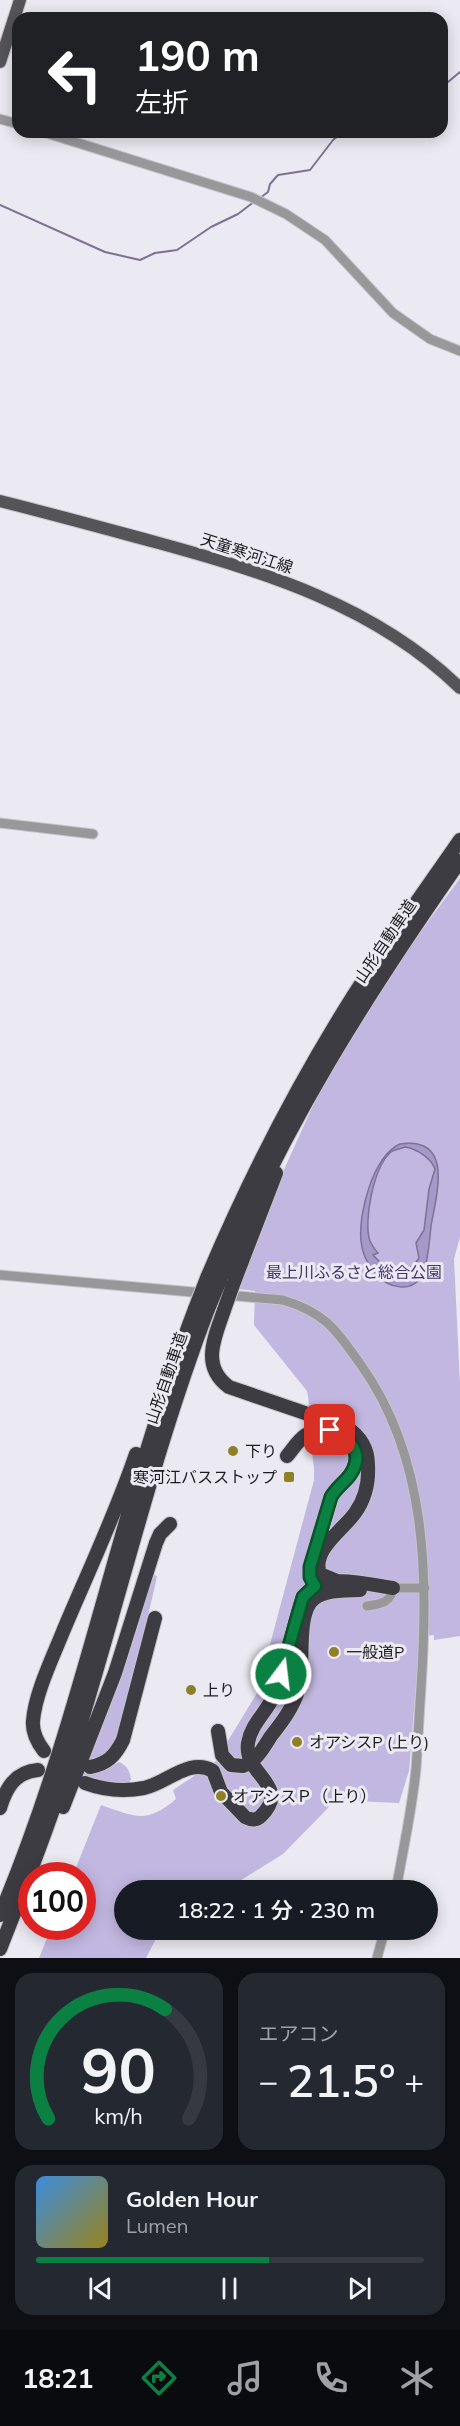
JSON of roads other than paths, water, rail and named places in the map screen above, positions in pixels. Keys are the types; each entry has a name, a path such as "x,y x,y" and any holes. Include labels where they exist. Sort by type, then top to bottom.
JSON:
{"highway":[{"name":"山形自動車道","path":"0,1915 49,1783 146,1453 253,1176 287,1109 460,840"},
{"name":"山形自動車道","path":"369,982 460,861"},
{"name":"山形自動車道","path":"213,1279 357,1001"},
{"path":"320,1076 276,1175 234,1282 211,1354 213,1369 221,1381 229,1387 345,1427 354,1433 366,1448 368,1465 365,1494 356,1511 327,1545 318,1571 323,1577 339,1582 393,1588"},
{"name":"山形自動車道","path":"0,1949 67,1767 201,1309"},
{"path":"44,1751 33,1729 34,1713 41,1692 76,1600 119,1503 176,1346 201,1309"},
{"path":"287,1456 306,1435 322,1430 330,1430 345,1436 355,1449 355,1465 352,1473 331,1497 310,1567 310,1577 315,1586 325,1590 393,1588"},
{"path":"40,1862 115,1673 156,1544 160,1534 170,1524"},
{"path":"85,1783 107,1789 136,1789 155,1785 189,1767 203,1767 213,1771 217,1776 221,1792 245,1817 255,1820 259,1818 271,1804 272,1798 270,1786 251,1762 247,1749 250,1733 275,1694 303,1597 315,1586 339,1582"},
{"path":"218,1731 219,1748 226,1761 237,1766 251,1762 287,1715 296,1698 301,1679 304,1617 311,1602 320,1595 354,1590"},
{"path":"90,1767 107,1761 123,1740 155,1618"},
{"path":"0,1808 6,1790 16,1777 38,1770"},
{"path":"0,1949 18,1916"}],"main road":[{"path":"0,62 12,25"},
{"name":"天童寒河江線","path":"0,501 234,564 313,592 403,639 460,688"}],"street":[{"path":"62,138 251,197 286,214 325,240 393,313 430,339 460,351"},
{"path":"0,823 93,834"},
{"path":"0,1275 283,1300 301,1305 329,1322 368,1375 399,1439 414,1486 423,1544 425,1588 416,1770 398,1880"},
{"path":"367,1606 382,1603 388,1599 393,1588 425,1588"},
{"path":"377,1958 383,1940"}],"waterway":[{"path":"448,82 460,72"},
{"path":"260,198 268,192 270,184 278,175 310,170 336,138"},
{"path":"0,205 105,252 140,260 155,253 177,250 211,227 238,214 255,201"}],"place":[{"name":"下り","path":"233,1451"},
{"name":"寒河江バスストップ","path":"289,1477"},
{"name":"一般道P","path":"334,1652"},
{"name":"上り","path":"191,1690"},
{"name":"オアシスP (上り)","path":"297,1742"},
{"name":"オアシスＰ（上り）","path":"221,1796"}],"park label":[{"name":"最上川ふるさと総合公園","path":"354,1272"}]}
